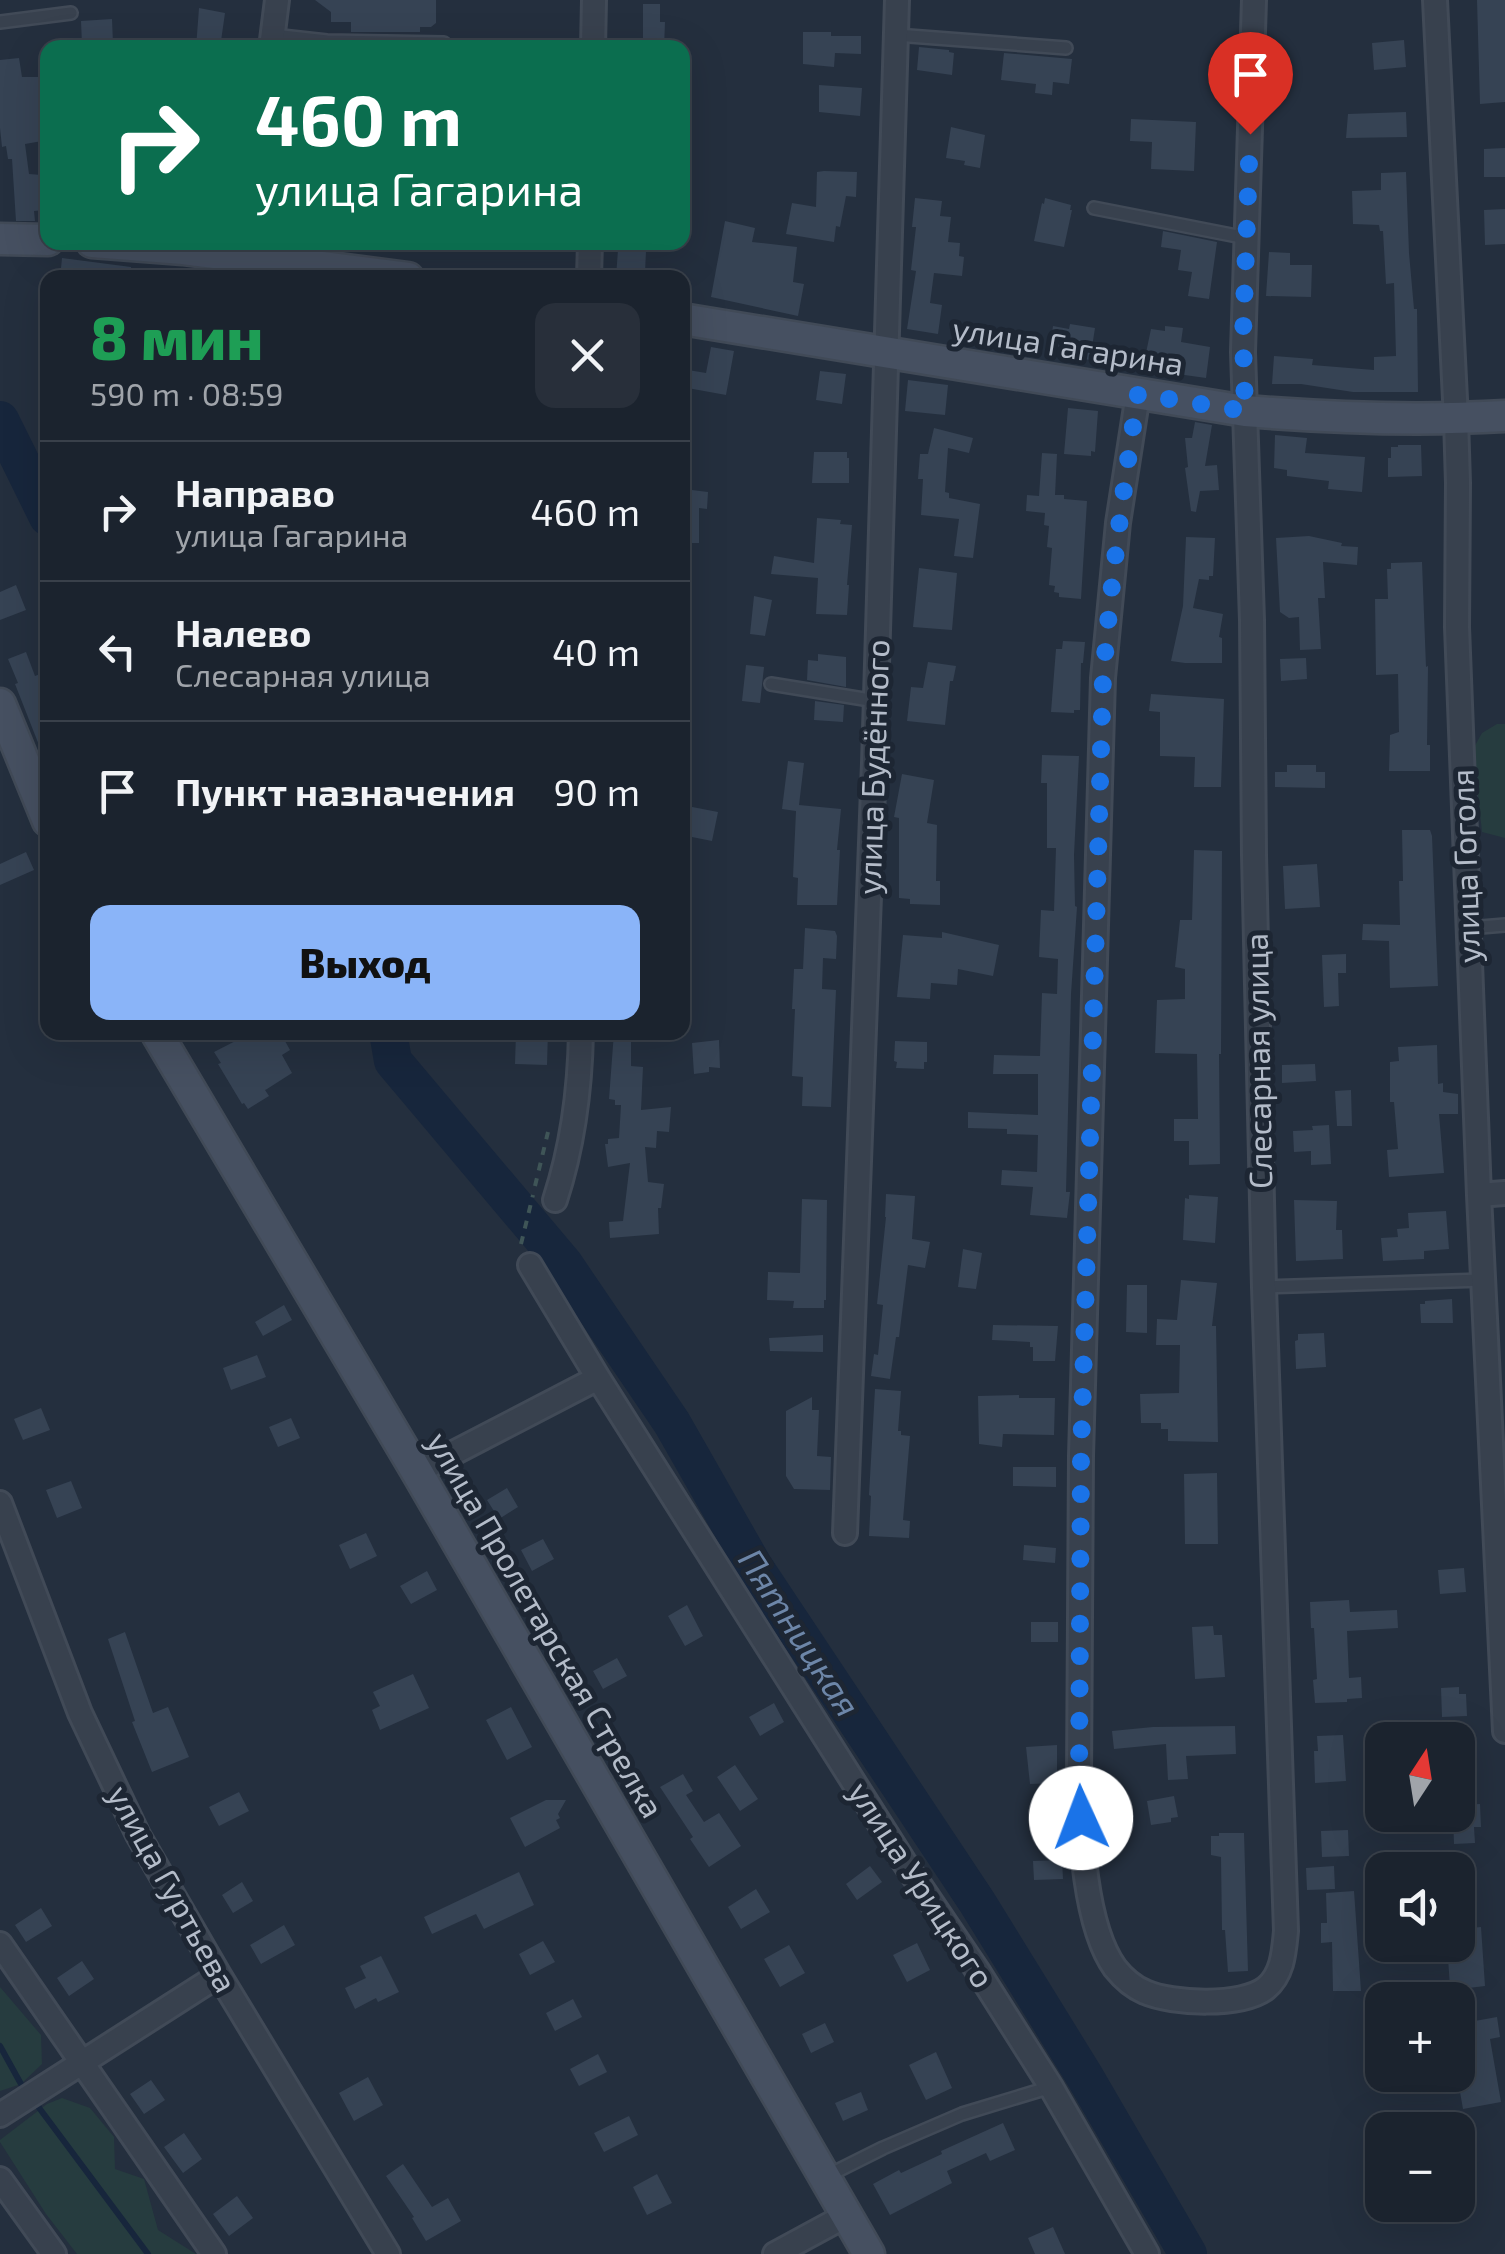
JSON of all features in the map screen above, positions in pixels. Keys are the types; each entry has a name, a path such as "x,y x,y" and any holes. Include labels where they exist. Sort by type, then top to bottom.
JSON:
{"street":[{"path":"272,40 277,0"},
{"path":"593,40 594,0"},
{"name":"улица Будённого","path":"846,1533 897,0"},
{"name":"Слесарная улица","path":"1138,394 1118,522 1103,678 1081,1456 1079,1779 1086,1864 1099,1936 1116,1969 1140,1990 1174,1999 1235,2000 1267,1988 1282,1964 1286,1931 1264,1287 1243,336 1254,0"},
{"name":"улица Гоголя","path":"1435,0 1456,418 1457,627 1479,1195 1483,1280 1495,1323 1505,1732"},
{"path":"0,239 40,240"},
{"path":"166,250 341,270"},
{"name":"улица Гагарина","path":"690,320 1245,411 1320,417 1505,416"},
{"path":"0,704 40,802"},
{"name":"улица Пролетарская Стрелка","path":"161,1040 417,1472 869,2254"},
{"path":"555,1200 573,1133 581,1040"},
{"path":"1479,1195 1505,1193"},
{"name":"улица Урицкого","path":"524,1259 904,1862 978,1970 1147,2254"},
{"path":"417,1472 598,1378"},
{"name":"улица Гуртьева","path":"0,1504 80,1712 138,1836 388,2254"},
{"path":"0,1944 214,2254"},
{"path":"0,2115 219,1975"},
{"path":"0,2178 54,2254"},
{"path":"774,2254 847,2215"}],"lane":[{"path":"0,22 70,13"},
{"path":"896,35 1066,48"},
{"path":"1094,208 1247,238"},
{"path":"771,684 876,701"},
{"path":"1468,928 1505,925"},
{"path":"1264,1287 1483,1280"},
{"path":"825,2177 962,2114 1051,2087"}],"path":[{"path":"524,1259 548,1132"}],"green space":[{"path":"1505,724 1505,838 1482,832 1473,749 1482,733"},
{"path":"0,1987 41,2035 42,2064 21,2084 0,2091"},
{"path":"62,2098 90,2108 114,2137 115,2169 144,2179 158,2230 196,2254 77,2254 0,2142 47,2104"}],"building":[{"path":"315,0 436,0 436,23 420,27 420,32 351,32 351,22 331,22 331,12"},
{"path":"1477,0 1505,0 1505,102 1480,104"},
{"path":"643,4 660,4 664,40 643,40"},
{"path":"199,8 225,13 221,40 197,40"},
{"path":"112,19 113,40 82,40 81,21"},
{"path":"803,32 861,36 861,54 835,53 834,67 803,64"},
{"path":"1404,40 1406,67 1374,70 1372,43"},
{"path":"919,47 954,53 952,75 917,70"},
{"path":"1004,53 1072,59 1069,84 1053,82 1052,95 1035,93 1036,84 1001,80"},
{"path":"19,58 22,77 40,77 40,141 25,144 29,174 40,175 40,210 34,211 35,221 16,221 12,159 8,159 6,146 2,147 0,128 0,60"},
{"path":"819,85 862,88 860,116 819,112"},
{"path":"1406,112 1407,137 1346,138 1348,114"},
{"path":"1131,119 1196,122 1194,171 1151,169 1152,142 1130,141"},
{"path":"951,127 985,135 980,168 946,158"},
{"path":"1505,148 1505,177 1484,177 1484,149"},
{"path":"817,172 857,172 856,197 846,196 834,242 786,234 792,203 816,207"},
{"path":"1406,172 1409,253 1417,309 1418,392 1353,392 1272,384 1274,356 1313,359 1312,365 1374,370 1374,357 1396,356 1394,283 1386,284 1383,231 1379,225 1353,224 1352,191 1381,190 1381,173"},
{"path":"915,198 942,201 940,216 951,217 948,242 960,243 959,256 964,257 962,276 934,273 930,303 942,305 938,334 907,329 916,271 911,270"},
{"path":"1045,198 1071,205 1064,247 1034,241"},
{"path":"1505,209 1505,244 1485,245 1484,210"},
{"path":"725,221 755,228 752,242 797,247 793,282 804,284 798,316 711,297"},
{"path":"1163,231 1217,242 1209,299 1188,296 1192,272 1178,270 1181,250 1161,247"},
{"path":"618,250 646,251 645,270 617,270"},
{"path":"1269,252 1290,253 1290,265 1312,265 1311,297 1266,296"},
{"path":"62,258 131,267 131,270 61,270"},
{"path":"1070,324 1095,328 1090,360 1049,353 1053,326 1069,329"},
{"path":"1165,326 1183,328 1181,342 1210,347 1206,378 1143,367 1151,329 1165,331"},
{"path":"711,347 734,351 726,395 690,388 690,370 706,373"},
{"path":"820,371 846,374 842,404 816,400"},
{"path":"908,380 948,385 945,415 905,411"},
{"path":"1068,408 1098,411 1095,452 1091,451 1091,456 1064,454"},
{"path":"1195,422 1212,425 1205,466 1217,465 1219,490 1200,491 1196,512 1191,511 1185,468 1185,438 1192,438"},
{"path":"934,428 973,438 969,453 948,448 945,492 949,498 980,504 973,558 954,556 959,519 921,515 920,454 928,454"},
{"path":"1275,435 1307,438 1305,453 1365,457 1362,492 1328,489 1329,481 1287,476 1287,470 1274,468"},
{"path":"1421,445 1422,476 1388,477 1391,447"},
{"path":"814,452 847,452 849,483 812,483"},
{"path":"1042,453 1057,454 1055,495 1087,501 1081,599 1059,597 1055,586 1049,585 1052,548 1047,547 1049,526 1044,525 1045,513 1026,511 1027,495 1039,496"},
{"path":"692,490 708,492 707,509 699,508 699,543 690,543"},
{"path":"817,518 852,525 847,615 816,614 818,578 771,574 774,556 814,563"},
{"path":"1309,536 1358,547 1357,565 1323,562 1325,598 1318,598 1321,649 1300,650 1299,617 1289,618 1280,612 1276,538"},
{"path":"1186,537 1215,538 1213,576 1209,580 1199,579 1193,608 1223,614 1219,637 1222,663 1171,661 1183,606"},
{"path":"1422,562 1430,771 1389,771 1390,735 1399,732 1398,674 1376,675 1375,599 1388,599 1387,569 1391,569 1391,563"},
{"path":"919,568 957,573 952,630 913,627"},
{"path":"16,585 26,610 0,620 0,592"},
{"path":"754,596 772,600 765,636 750,634"},
{"path":"1063,641 1085,642 1080,710 1074,713 1051,712 1056,649 1062,649"},
{"path":"26,652 35,676 40,674 40,748 15,684 18,683 8,659"},
{"path":"818,654 846,657 846,687 807,680 808,660 818,661"},
{"path":"1306,658 1307,679 1281,681 1280,659"},
{"path":"928,662 956,666 950,681 945,725 907,721 911,687 923,688"},
{"path":"746,665 764,667 760,703 742,701"},
{"path":"1151,694 1224,699 1221,787 1194,787 1195,757 1160,756 1160,712 1149,711"},
{"path":"815,701 844,705 843,722 814,720"},
{"path":"1042,755 1079,756 1067,1218 1030,1215 1033,1187 1001,1185 1002,1170 1037,1172 1038,1135 968,1128 968,1112 1038,1115 1038,1074 993,1074 994,1055 1040,1056 1042,993 1057,994 1058,959 1039,957 1041,910 1054,911 1056,848 1047,848 1047,783 1041,783"},
{"path":"788,761 804,763 799,805 841,809 837,905 797,905 798,878 793,877 796,811 782,809"},
{"path":"1287,765 1316,765 1316,772 1325,772 1325,788 1275,787 1275,772 1287,772"},
{"path":"902,774 934,780 927,823 937,825 936,881 940,881 940,905 910,904 910,899 899,898 899,818 894,817"},
{"path":"690,807 718,812 712,841 690,837"},
{"path":"1402,830 1430,830 1432,836 1438,986 1390,988 1389,941 1362,940 1363,924 1400,925"},
{"path":"1194,850 1222,851 1220,1164 1189,1165 1189,1141 1174,1141 1174,1119 1198,1119 1197,1054 1155,1053 1157,1000 1185,999 1185,969 1175,967 1180,920 1192,920"},
{"path":"26,852 34,870 0,885 0,864"},
{"path":"1317,864 1320,907 1285,909 1283,866"},
{"path":"805,928 835,931 837,936 836,959 823,958 822,989 836,990 831,1107 802,1106 803,1077 792,1076 794,969 803,969"},
{"path":"942,932 999,945 993,976 958,969 957,985 931,983 930,999 897,997 903,935 942,938"},
{"path":"1346,954 1346,973 1338,973 1339,1006 1324,1007 1322,955"},
{"path":"237,1040 284,1040 290,1050 282,1055 292,1073 265,1090 269,1096 248,1109 214,1052"},
{"path":"516,1040 548,1040 547,1065 515,1064"},
{"path":"613,1040 631,1040 631,1066 643,1067 641,1110 671,1107 669,1132 657,1131 656,1148 645,1147 648,1182 664,1184 658,1208 659,1234 610,1238 609,1222 623,1221 630,1163 608,1167 605,1144 608,1139 619,1138 621,1105 609,1099"},
{"path":"719,1040 720,1068 709,1067 709,1072 694,1074 692,1043"},
{"path":"895,1041 927,1042 924,1069 896,1068"},
{"path":"1437,1045 1438,1084 1443,1083 1443,1092 1458,1094 1458,1114 1439,1114 1444,1173 1389,1177 1387,1150 1398,1149 1394,1102 1390,1102 1390,1062 1399,1061 1398,1047"},
{"path":"1315,1064 1316,1081 1282,1083 1282,1065"},
{"path":"1351,1090 1352,1126 1337,1126 1335,1091"},
{"path":"1329,1125 1331,1164 1311,1165 1311,1151 1294,1152 1293,1131"},
{"path":"886,1194 915,1196 912,1239 930,1242 925,1268 908,1265 890,1379 871,1376 874,1354 878,1355 883,1305 877,1304"},
{"path":"1189,1195 1218,1197 1215,1243 1183,1240 1185,1198 1189,1199"},
{"path":"802,1199 827,1200 824,1308 793,1308 794,1301 767,1300 768,1272 800,1273"},
{"path":"1294,1200 1337,1201 1336,1230 1342,1230 1343,1259 1296,1261"},
{"path":"1446,1211 1449,1249 1424,1251 1424,1259 1383,1261 1381,1238 1398,1237 1397,1229 1409,1228 1408,1213"},
{"path":"963,1249 982,1253 976,1289 958,1287"},
{"path":"1181,1280 1217,1283 1212,1326 1216,1326 1218,1442 1168,1441 1168,1429 1161,1429 1161,1423 1141,1423 1140,1394 1179,1393 1180,1345 1156,1345 1157,1319 1177,1320"},
{"path":"1127,1285 1147,1285 1147,1333 1126,1332"},
{"path":"1452,1299 1453,1323 1421,1323 1420,1304"},
{"path":"284,1305 292,1320 263,1336 255,1322"},
{"path":"993,1325 1058,1326 1055,1361 1033,1361 1030,1342 992,1340"},
{"path":"1324,1333 1326,1367 1296,1369 1298,1334"},
{"path":"823,1335 823,1352 770,1351 769,1338"},
{"path":"257,1355 266,1377 231,1390 223,1368"},
{"path":"875,1389 901,1391 898,1431 910,1436 903,1520 910,1521 909,1538 869,1536"},
{"path":"978,1396 1055,1398 1054,1435 1003,1434 1002,1447 979,1444"},
{"path":"812,1397 812,1410 819,1410 817,1456 831,1457 830,1490 794,1489 786,1476 786,1411"},
{"path":"41,1408 50,1430 23,1440 14,1419"},
{"path":"291,1418 300,1438 278,1447 269,1427"},
{"path":"1013,1467 1056,1467 1056,1487 1013,1486"},
{"path":"1217,1473 1218,1544 1185,1544 1184,1474"},
{"path":"71,1481 82,1508 57,1518 46,1490"},
{"path":"507,1488 518,1507 499,1519 487,1500"},
{"path":"366,1533 377,1556 350,1569 339,1545"},
{"path":"543,1539 554,1559 532,1571 521,1550"},
{"path":"1024,1545 1056,1548 1055,1563 1023,1560"},
{"path":"1464,1568 1466,1592 1440,1594 1438,1570"},
{"path":"427,1571 437,1590 411,1604 400,1586"},
{"path":"1349,1600 1350,1612 1397,1610 1398,1628 1347,1631 1349,1678 1361,1677 1362,1698 1315,1703 1313,1680 1317,1679 1310,1602"},
{"path":"687,1605 703,1636 685,1646 668,1616"},
{"path":"1031,1622 1058,1622 1058,1642 1031,1642"},
{"path":"1213,1626 1214,1635 1222,1635 1225,1677 1195,1679 1192,1627"},
{"path":"125,1632 153,1713 168,1707 189,1757 152,1772 132,1722 135,1721 108,1639"},
{"path":"617,1658 627,1676 603,1689 593,1671"},
{"path":"413,1674 429,1708 380,1730 372,1710 380,1706 373,1692"},
{"path":"1459,1687 1459,1694 1466,1694 1467,1716 1442,1717 1441,1688"},
{"path":"774,1703 784,1722 760,1736 749,1717"},
{"path":"511,1707 532,1747 507,1760 486,1720"},
{"path":"1235,1726 1236,1754 1186,1756 1188,1779 1168,1780 1166,1744 1114,1749 1112,1731"},
{"path":"1343,1735 1346,1781 1315,1783 1317,1736"},
{"path":"1057,1745 1057,1783 1030,1784 1026,1747"},
{"path":"735,1765 758,1799 740,1811 717,1777"},
{"path":"683,1774 693,1791 686,1795 704,1822 719,1813 741,1846 709,1867 660,1787"},
{"path":"239,1792 249,1811 219,1826 209,1807"},
{"path":"1174,1796 1178,1817 1151,1825 1147,1801"},
{"path":"546,1800 566,1800 556,1820 560,1828 525,1847 510,1818"},
{"path":"1475,1804 1480,1804 1481,1827 1475,1827"},
{"path":"1348,1830 1349,1856 1322,1857 1321,1831"},
{"path":"1454,1832 1474,1832 1475,1843 1454,1844"},
{"path":"1244,1833 1248,1971 1228,1972 1222,1930 1221,1857 1211,1855 1211,1836"},
{"path":"1062,1860 1063,1879 1034,1880 1033,1861"},
{"path":"870,1866 882,1882 857,1900 846,1884"},
{"path":"1334,1866 1335,1889 1307,1890 1306,1868"},
{"path":"519,1872 534,1905 484,1929 476,1914 432,1934 424,1917"},
{"path":"242,1882 253,1901 233,1913 222,1895"},
{"path":"756,1889 770,1912 741,1929 728,1907"},
{"path":"1354,1891 1361,1991 1333,1991 1332,1942 1321,1943 1321,1923 1327,1923 1326,1893"},
{"path":"41,1908 52,1926 26,1942 15,1925"},
{"path":"284,1925 295,1945 261,1964 250,1945"},
{"path":"1481,1927 1485,1986 1450,1982 1448,1962 1475,1962 1475,1928"},
{"path":"543,1941 555,1962 530,1975 519,1954"},
{"path":"917,1943 930,1970 907,1982 893,1955"},
{"path":"789,1945 805,1973 780,1987 764,1959"},
{"path":"381,1956 399,1992 355,2009 345,1988 366,1978 360,1966"},
{"path":"82,1961 94,1979 69,1996 57,1978"},
{"path":"573,1999 582,2017 555,2031 546,2013"},
{"path":"1497,2017 1500,2037 1490,2039 1501,2102 1463,2109 1460,2092 1475,2092 1475,2021"},
{"path":"825,2023 834,2042 811,2053 802,2034"},
{"path":"936,2052 952,2088 926,2100 909,2065"},
{"path":"598,2054 607,2072 579,2086 570,2069"},
{"path":"368,2077 383,2105 354,2121 339,2093"},
{"path":"151,2080 165,2100 144,2114 130,2094"},
{"path":"861,2092 868,2110 843,2121 835,2103"},
{"path":"629,2116 638,2135 604,2152 594,2133"},
{"path":"1003,2123 1015,2150 990,2161 986,2153 947,2171 952,2183 890,2215 873,2184"},
{"path":"184,2133 202,2159 183,2173 164,2147"},
{"path":"403,2164 432,2207 448,2198 461,2221 426,2241 386,2176"},
{"path":"657,2174 672,2203 647,2215 633,2187"},
{"path":"237,2196 253,2218 229,2236 213,2214"},
{"path":"1053,2227 1065,2254 1035,2254 1028,2238"}],"waterway":[{"name":"Пятницкая","path":"0,420 40,501"},
{"name":"Пятницкая","path":"389,1040 393,1061 564,1264 672,1423 753,1565 977,1902 1188,2254"},
{"path":"0,2046 21,2084"},
{"path":"37,2105 148,2254"}],"route":[{"path":"1081,1818 1081,1456 1103,678 1108,621 1118,522 1138,394 1245,411 1243,336 1250,134"}]}
